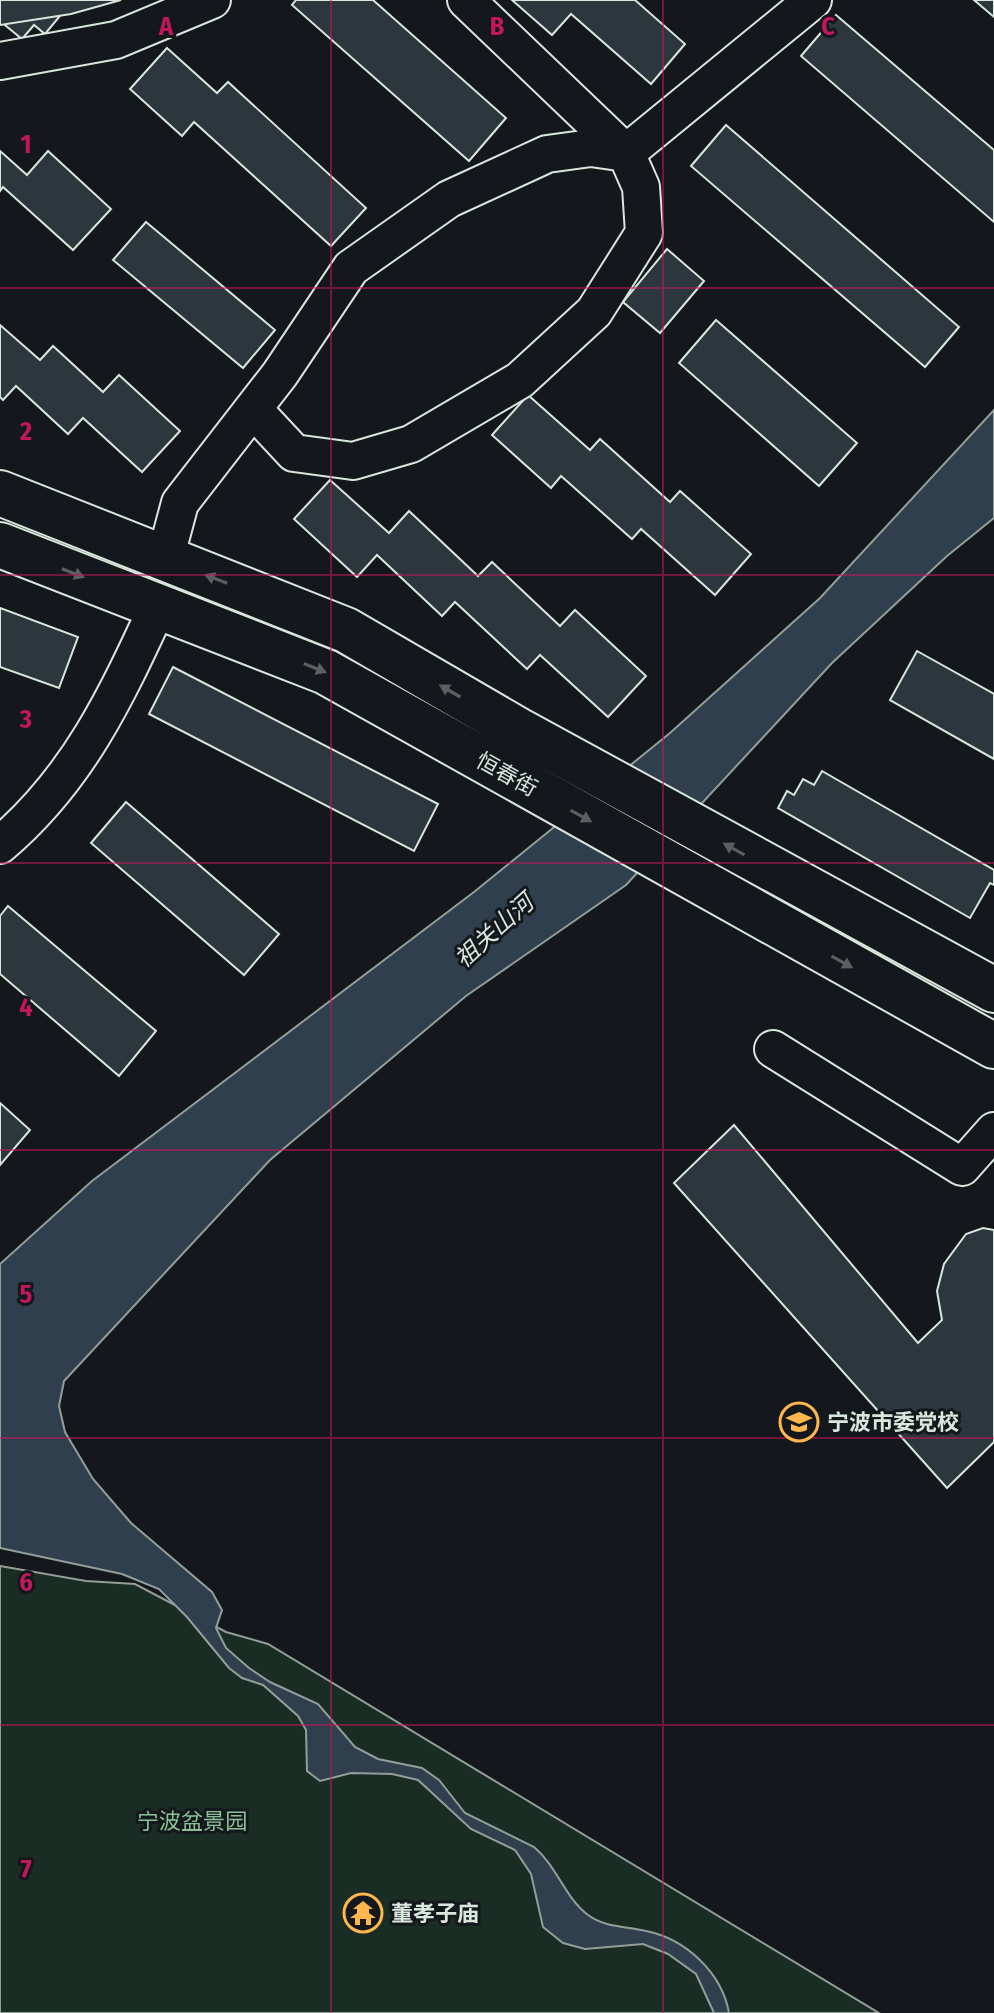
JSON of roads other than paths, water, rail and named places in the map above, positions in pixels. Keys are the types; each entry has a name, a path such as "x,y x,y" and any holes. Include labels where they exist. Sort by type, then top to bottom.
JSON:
{"main road":[{"name":"恒春街","path":"0,493 346,630 518,730 994,990"},
{"name":"恒春街","path":"0,545 326,672 994,1046"}],"lane":[{"path":"0,61 116,40 212,0"},
{"path":"253,409 294,453 353,461 411,444 520,380 594,312 644,233 641,187 626,153 466,0"},
{"path":"165,559 180,503 253,409 351,268 449,199 547,154 591,148 626,153 813,0"},
{"path":"0,845 68,775 115,698 158,606"},
{"path":"773,1049 962,1167 994,1131"}],"water":[{"name":"祖关山河","path":"994,410 994,518 947,556 832,663 626,885 466,996 270,1160 64,1381 59,1406 65,1432 93,1479 131,1523 212,1592 222,1610 216,1628 226,1648 270,1682 318,1704 355,1747 378,1759 422,1768 439,1780 465,1813 534,1847 549,1863 573,1900 588,1915 609,1924 661,1935 688,1950 710,1972 725,1998 729,2013 714,2013 696,1974 668,1954 643,1944 585,1949 563,1943 543,1927 531,1874 515,1850 471,1829 418,1780 392,1774 351,1773 320,1781 307,1771 306,1730 298,1716 263,1685 242,1678 229,1668 159,1589 122,1574 0,1548 0,1264 92,1181 474,892 670,733 820,598"}],"place":[{"name":"宁波市委党校","path":"799,1422"},
{"name":"董孝子庙","path":"363,1913"}],"park label":[{"name":"宁波盆景园","path":"192,1821"}]}
